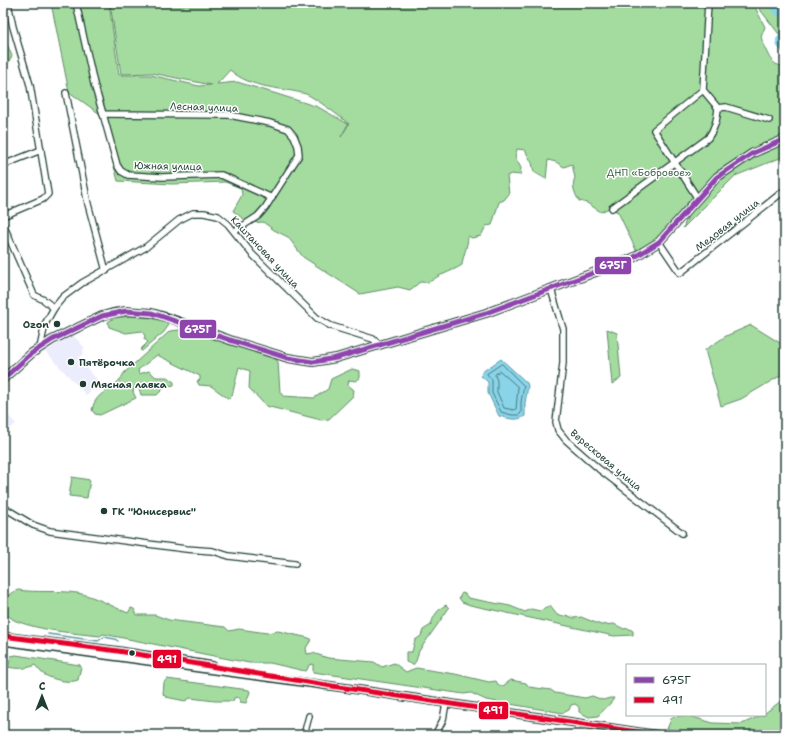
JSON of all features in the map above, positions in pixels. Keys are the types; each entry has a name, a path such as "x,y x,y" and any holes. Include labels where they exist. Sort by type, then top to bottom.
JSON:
{"main road":[{"path":"3,379 40,348 72,330 102,316 126,311 145,312 163,316 252,347 288,358 313,362 336,358 486,313 633,258 659,242 717,177 754,153 785,139"},
{"path":"3,632 20,640"},
{"path":"3,636 20,640 242,675 332,686 657,735"},
{"path":"3,641 20,640"},
{"path":"3,644 20,640"}],"street":[{"path":"3,216 43,199 48,194 30,85 13,27 8,3"},
{"path":"76,3 94,84 103,114"},
{"path":"612,208 708,138 715,128 718,108 703,90 708,3"},
{"path":"698,199 654,130 703,90"},
{"path":"66,94 88,204 106,271"},
{"path":"718,108 726,107 769,120"},
{"name":"Лесная улица","path":"103,114 229,115 270,123 288,129 294,136 298,146 299,155 272,198 258,216 235,231"},
{"name":"Южная улица","path":"103,114 117,165 121,171 128,175 162,177 221,176 272,198"},
{"path":"3,165 41,150"},
{"name":"Медовая улица","path":"659,242 680,273 785,190"},
{"name":"Каштановая улица","path":"40,348 45,324 54,308 63,297 82,283 146,248 179,220 193,213 204,213 218,216 235,231 252,254 317,318 332,326 373,339 379,344"},
{"path":"3,224 34,295 44,300 54,308"},
{"name":"Вересковая улица","path":"551,289 563,329 563,363 556,422 558,430 566,440 599,469 682,533"},
{"path":"3,507 42,529 178,548 213,551 229,556 295,564"},
{"path":"435,735 443,720 446,703"},
{"path":"304,735 309,716"}],"shaded area":[{"path":"73,335 84,347 83,354 78,358 100,383 86,395 45,351"},
{"path":"3,409 16,424 3,433"}],"green space":[{"name":"ДНП «Бобровое»","path":"51,3 109,3 119,75 151,75 199,86 211,85 152,73 121,74 110,3 753,3 765,27 761,37 769,56 775,64 785,66 785,137 716,175 689,201 652,243 636,250 618,212 609,208 601,212 587,203 579,201 574,190 573,184 575,178 572,164 564,167 556,162 548,160 546,179 534,172 532,163 525,150 517,149 515,157 521,168 520,175 511,174 507,176 509,194 504,200 499,202 492,225 486,226 481,236 472,238 468,236 462,265 428,282 420,282 410,290 398,287 360,294 303,257 288,237 274,230 263,222 249,223 233,211 242,195 241,188 225,182 172,184 118,181 100,114 69,92","holes":["230,70 238,76 256,84 306,94 321,103 349,124 341,137 348,124 318,107 237,82 217,84"]},
{"path":"755,3 785,3 785,42"},
{"path":"3,35 12,56 3,72"},
{"path":"785,143 785,156 735,176 683,228 690,211 719,179 767,150"},
{"path":"131,316 151,318 167,322 168,326 164,332 142,351 140,350 148,342 144,339 145,336 142,331 126,333 109,327 108,322 114,318"},
{"path":"751,325 785,346 785,373 741,399 721,406 705,350 726,336"},
{"path":"187,329 276,359 278,362 280,392 283,396 314,398 328,389 331,379 352,369 360,371 360,378 356,381 349,380 348,385 354,390 353,396 329,419 321,420 266,406 249,388 250,371 239,367 232,396 229,399 211,386 199,385 197,381 200,380 200,376 157,355 138,370 139,374 149,371 156,377 167,377 174,382 174,385 165,387 157,395 141,395 137,388 134,388 133,392 136,398 100,415 95,414 92,410 97,398 121,379 124,373 170,331"},
{"path":"607,329 617,333 621,378 612,384"},
{"path":"72,477 90,480 87,498 69,496"},
{"path":"18,590 84,594 128,613 131,608 134,609 137,615 155,615 169,620 225,627 229,631 239,629 267,633 278,631 309,638 311,640 306,648 307,654 313,653 328,658 374,662 382,667 394,663 406,672 416,668 455,674 489,682 496,681 499,686 503,686 511,680 526,683 529,687 551,690 555,693 585,698 592,696 603,700 614,698 598,716 589,717 579,712 579,707 575,704 571,705 569,710 563,713 486,700 471,693 464,694 313,672 313,664 309,665 305,671 270,663 249,663 103,634 100,636 68,633 16,621 3,613 3,599"},
{"path":"462,593 468,598 510,606 525,612 531,609 540,611 550,606 557,615 564,617 566,615 574,618 581,617 601,625 614,624 624,629 628,628 633,631 633,635 614,636 470,605 462,602 459,598"},
{"path":"446,605 449,608 419,651 416,661 413,665 406,662 406,652 412,652 415,640 421,636 423,630 431,625 436,613"},
{"path":"16,655 80,665 81,667 78,680 64,681 53,679 44,675 35,665 22,668 8,667 11,656"},
{"path":"167,679 249,690 250,692 246,703 240,702 238,697 234,698 233,701 215,701 190,698 185,701 166,697 163,694 164,682"},
{"path":"785,698 785,735 707,735 667,729 672,717 689,716 713,723 742,724 760,716 766,716 766,712"}],"water":[{"path":"501,359 527,383 525,416 522,418 512,419 499,416 488,393 488,382 481,376 482,372"}],"waterway":[{"path":"770,3 779,12 785,15"},
{"path":"785,36 780,40 780,44 785,49"},
{"path":"48,634 98,641 104,637 118,641"}],"transit line":[{"name":"675Г","path":"3,379 32,353 52,340 102,316 126,311 152,313 288,358 313,362 336,358 486,313 633,258 659,242 717,177 753,153 785,139"},
{"name":"491","path":"3,636 118,651 332,686 657,735"}],"place":[{"name":"Ozon","path":"57,324"},
{"name":"Пятёрочка","path":"71,362"},
{"name":"Мясная лавка","path":"83,384"},
{"name":"ГК \"Юнисервис\"","path":"104,511"}]}
